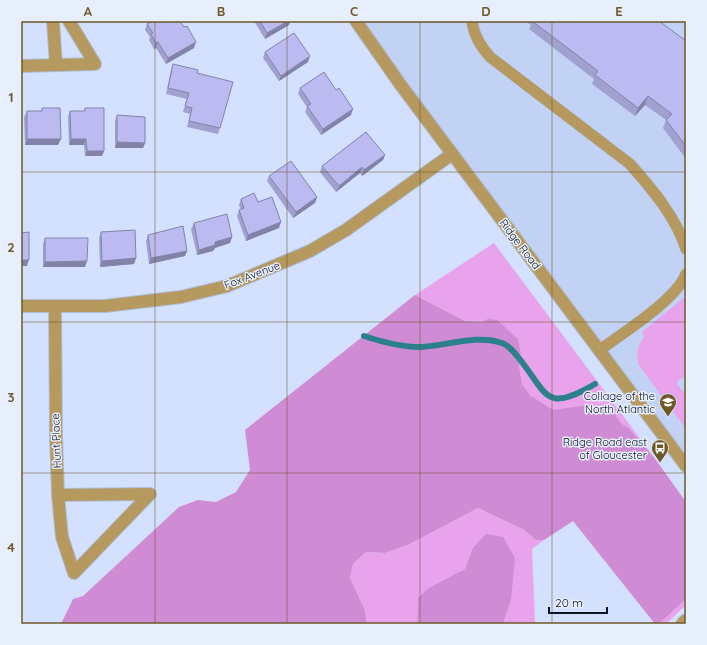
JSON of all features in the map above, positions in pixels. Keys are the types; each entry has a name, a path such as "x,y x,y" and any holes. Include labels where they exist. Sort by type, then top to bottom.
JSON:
{"street":[{"path":"53,21 56,65"},
{"path":"21,66 95,64 70,21"},
{"name":"Ridge Road","path":"356,21 368,41 686,466"},
{"name":"Fox Avenue","path":"21,306 105,306 181,297 227,286 310,251 346,230 452,154"},
{"name":"Hunt Place","path":"55,307 58,495 62,537 74,573 150,494 58,495"},
{"path":"682,624 686,620"}],"lane":[{"path":"472,21 473,31 480,45 490,57 630,164 668,213 682,237 686,249"},
{"path":"600,350 672,295 682,283 686,274"}],"shaded area":[{"path":"356,21 686,21 686,465"},
{"path":"494,243 656,460 629,428 622,424 612,410 569,409 553,411 531,396 522,384 519,365 521,353 518,339 511,333 482,322 465,321 415,295"},
{"path":"415,295 465,321 482,322 488,319 497,320 518,339 521,353 519,365 522,384 531,396 553,410 588,405 593,409 612,410 622,424 629,428 656,460 686,502 686,599 659,624 655,624 573,521 544,540 536,540 524,530 478,508 410,544 385,553 366,552 353,564 350,578 365,610 367,624 61,624 73,599 83,596 179,507 198,500 216,502 236,492 250,470 245,430"},
{"path":"686,296 686,375 679,380 677,384 686,395 686,429 638,364 638,350 644,337 642,332"},
{"path":"478,508 524,530 536,540 544,540 532,549 535,624 503,624 511,600 472,549 465,569 418,598 417,624 367,624 365,610 350,578 353,564 366,552 385,553 410,544"},
{"path":"486,534 503,537 515,558 511,600 503,624 417,624 418,598 429,588 465,569 472,549"},
{"path":"686,599 686,605 666,624 659,624"}],"building":[{"path":"153,21 180,21 184,27 187,26 196,42 168,58 151,34 153,33 147,24"},
{"path":"260,21 288,21 267,33"},
{"path":"532,21 659,21 686,41 686,146 666,120 672,114 648,96 638,108 595,75 598,71"},
{"path":"294,33 310,56 281,76 265,52"},
{"path":"173,64 198,70 197,73 233,82 220,128 189,121 192,108 185,106 189,93 168,88"},
{"path":"324,72 336,90 339,88 353,109 323,129 307,106 311,104 300,88"},
{"path":"42,108 60,108 61,139 27,139 27,111 42,111"},
{"path":"85,108 104,108 104,151 87,151 86,139 71,139 70,111 85,111"},
{"path":"117,115 145,117 145,143 117,142"},
{"path":"366,132 385,155 364,170 362,167 339,186 322,166"},
{"path":"291,161 317,197 296,212 269,176"},
{"path":"254,193 258,202 272,197 281,222 248,235 239,210 244,208 241,199"},
{"path":"227,214 232,237 215,242 215,245 199,250 194,223"},
{"path":"183,226 187,251 151,258 148,235"},
{"path":"135,230 136,258 102,261 101,232"},
{"path":"29,232 29,260 21,260 21,233"},
{"path":"45,238 88,238 87,261 45,262"}],"waterway":[{"path":"364,336 392,344 413,347 472,340 502,343 515,353 542,390 549,396 556,398 566,398 595,384"}],"place":[{"name":"Collage of the North Atlantic","path":"668,417"},
{"name":"Ridge Road east of Gloucester","path":"660,463"}]}
